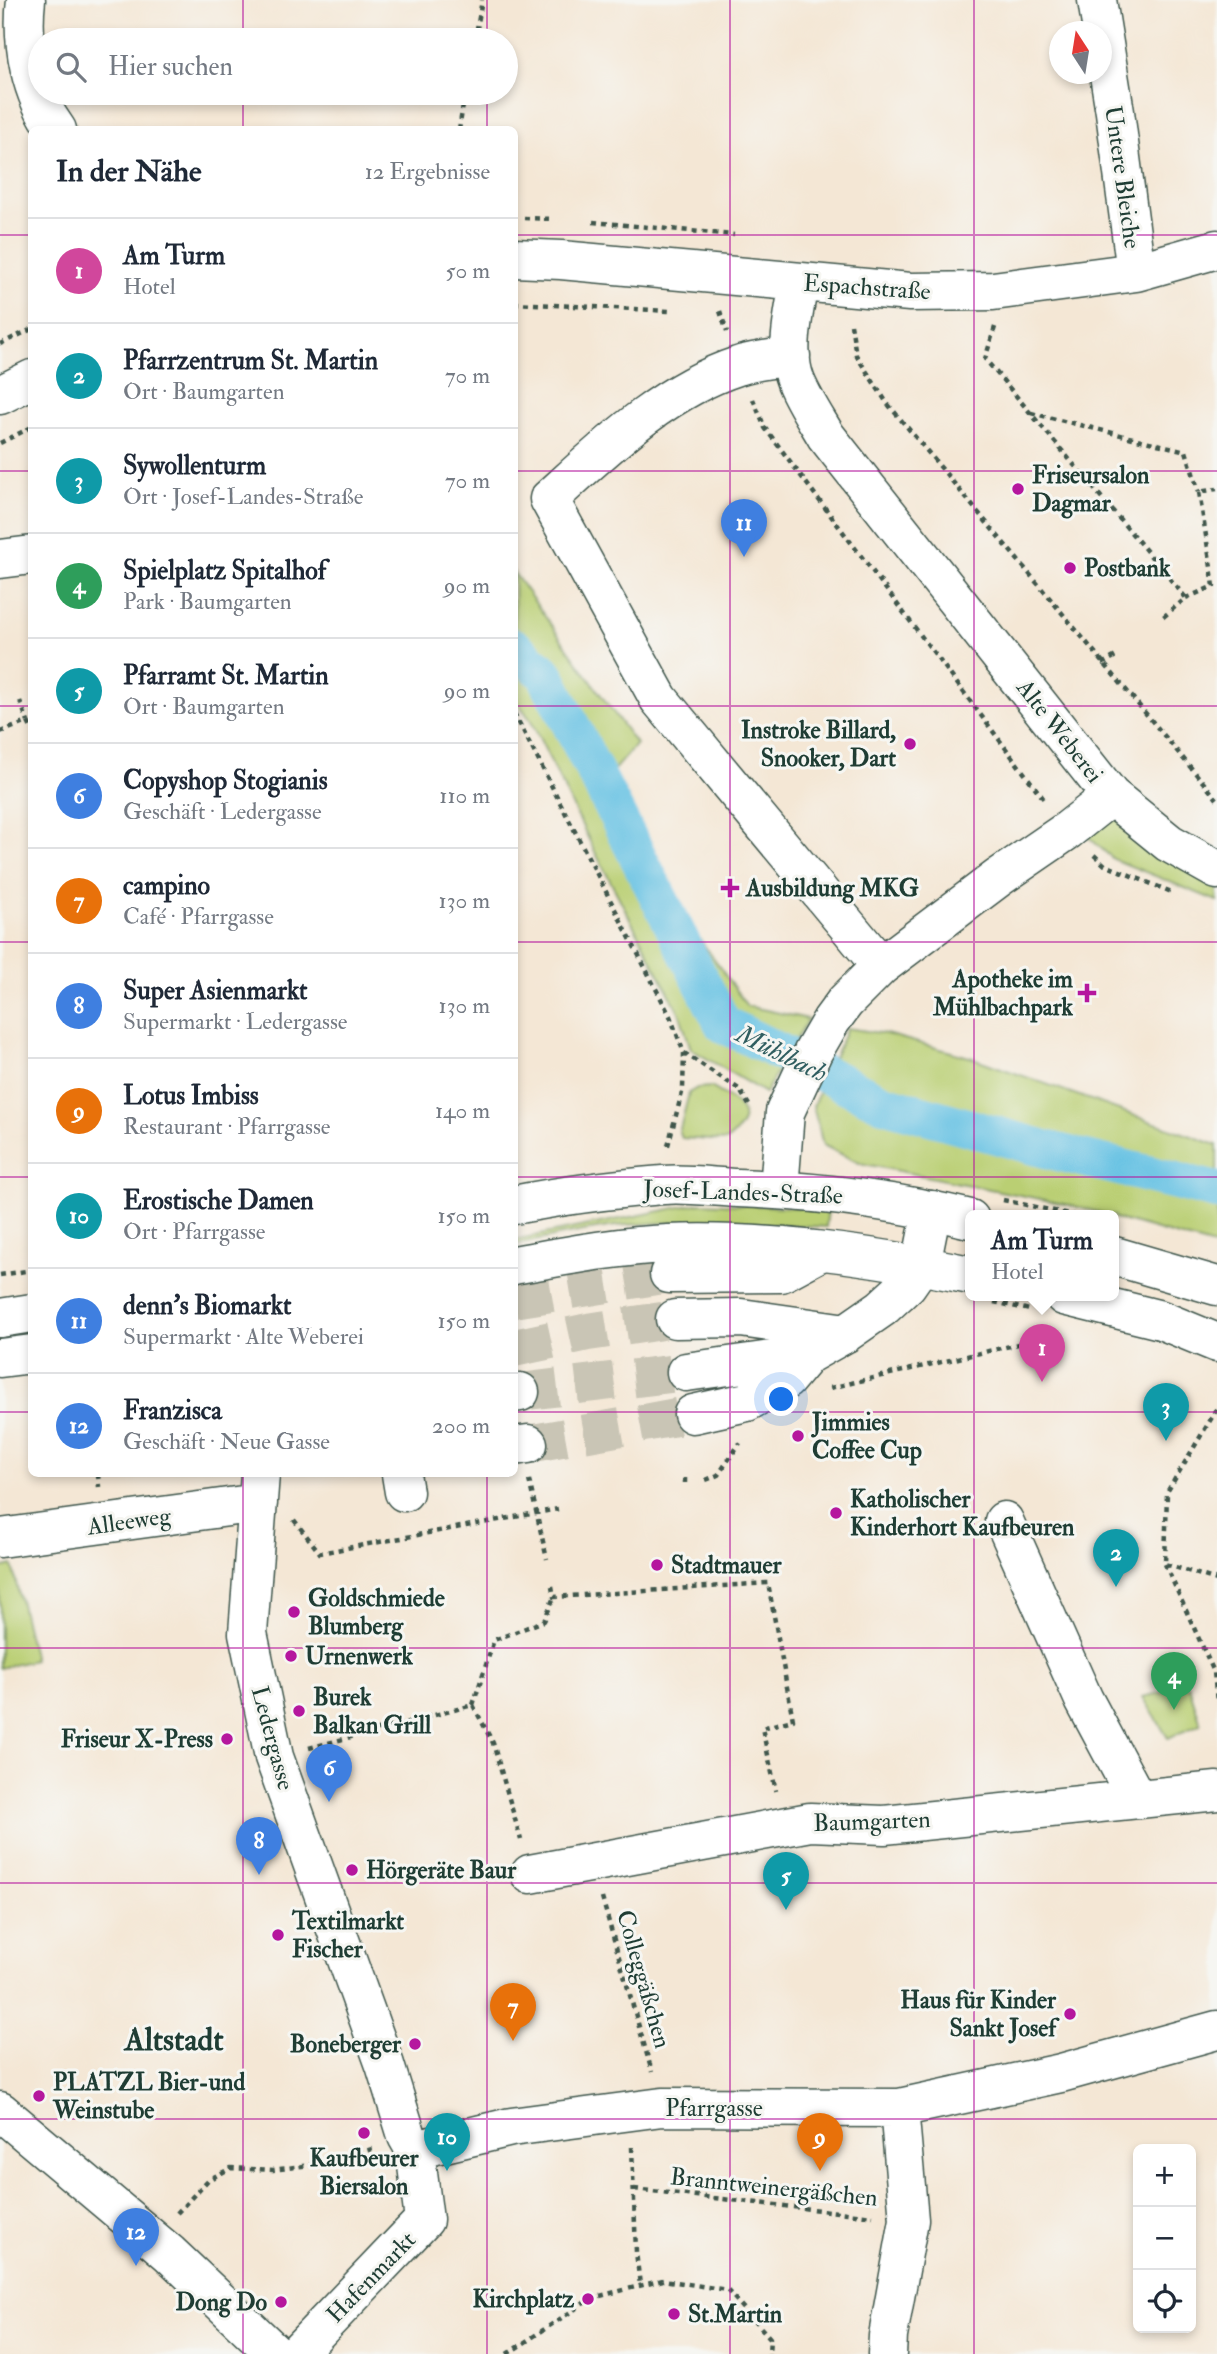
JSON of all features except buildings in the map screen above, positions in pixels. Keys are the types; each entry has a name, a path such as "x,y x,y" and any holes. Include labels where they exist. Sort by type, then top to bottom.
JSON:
{"street":[{"path":"26,0 24,21 28,51"},
{"name":"Untere Bleiche","path":"1097,0 1136,272"},
{"path":"44,105 55,126"},
{"name":"Espachstraße","path":"518,258 910,292 993,291 1136,272 1217,249"},
{"name":"Alte Weberei","path":"780,1175 785,1112 792,1093 831,1021 845,1002 881,966 1111,796 826,436 795,381 791,356 799,283"},
{"path":"791,356 739,365 679,393 613,441 549,499 659,699 881,966"},
{"path":"0,395 28,381"},
{"path":"0,559 28,556"},
{"path":"1111,796 1170,843 1217,870"},
{"name":"Josef-Landes-Straße","path":"518,1204 565,1195 780,1175 850,1195 965,1218"},
{"path":"686,1372 807,1354 846,1333 882,1308 906,1285 921,1265 932,1210"},
{"path":"518,1264 667,1244 773,1245 921,1265 965,1274"},
{"path":"669,1274 781,1273 820,1252"},
{"path":"1119,1257 1217,1286"},
{"path":"1085,1301 1161,1320 1217,1343"},
{"path":"0,1318 28,1314"},
{"path":"675,1319 741,1318 846,1333"},
{"path":"0,1358 28,1354"},
{"path":"693,1414 747,1402 786,1380 807,1354"},
{"name":"Alleeweg","path":"0,1538 259,1488"},
{"name":"Ledergasse","path":"259,1488 248,1633 274,1757 411,2143"},
{"path":"1004,1521 1084,1700 1137,1799"},
{"name":"Baumgarten","path":"530,1874 810,1822 884,1825 1217,1791"},
{"name":"Pfarrgasse","path":"411,2143 662,2107 899,2108 1061,2073 1217,2029"},
{"path":"887,2354 909,2220 899,2108"},
{"path":"0,2111 152,2239 276,2354"},
{"name":"Hafenmarkt","path":"296,2354 424,2220 411,2143"}],"path":[{"path":"477,28 482,0"},
{"path":"459,126 463,105"},
{"path":"518,218 560,219"},
{"path":"586,221 735,235"},
{"path":"518,303 679,312"},
{"path":"850,320 856,355 887,403 1217,799"},
{"path":"995,328 985,359 1186,598"},
{"path":"0,344 28,331"},
{"path":"1030,413 1186,451 1199,492 1214,586 1186,598 1162,618"},
{"path":"0,443 28,429"},
{"path":"1199,492 1217,489"},
{"path":"1102,664 1116,656"},
{"path":"0,732 28,722 20,701"},
{"path":"518,718 670,1016 684,1053 683,1089 668,1146 666,1185"},
{"path":"684,1053 739,1089 780,1175"},
{"path":"0,1275 28,1271"},
{"path":"820,1390 1059,1335"},
{"path":"1217,1409 1167,1492 1165,1564 1214,1672 1217,1702"},
{"path":"706,1479 718,1475 746,1434"},
{"path":"521,1445 547,1559"},
{"path":"1165,1564 1217,1580"},
{"path":"554,1597 768,1583 793,1720 762,1728 783,1827"},
{"path":"530,1874 493,1743 473,1705 494,1640 544,1621 554,1597 552,1586"},
{"path":"274,1757 473,1705"},
{"name":"Colleggäßchen","path":"591,1861 662,2107"},
{"path":"152,2239 208,2180 230,2168 273,2170 324,2164 411,2143"},
{"name":"Branntweinergäßchen","path":"640,2286 634,2189 909,2220"},
{"path":"507,2354 592,2298 663,2280 727,2290 770,2338 769,2354"}],"green space":[{"path":"518,579 636,744 606,779 652,871 747,1006 808,1019 765,1093 691,1049 679,1012 594,850 530,719 518,703"},
{"path":"1114,811 1217,879 1217,901 1113,859 1085,834"},
{"path":"847,1028 886,1034 973,1058 1217,1145 1217,1247 1119,1219 1119,1210 1090,1210 859,1163 823,1145 813,1106"},
{"path":"711,1087 736,1104 743,1116 742,1124 726,1141 682,1138 679,1133 689,1093 697,1088"},
{"path":"701,1203 828,1209 826,1227 688,1222 594,1229 518,1244 518,1239"},
{"path":"12,1565 34,1660 0,1668 0,1568"},
{"path":"1189,1686 1201,1724 1168,1738 1143,1697"}],"waterway":[{"name":"Mühlbach","path":"518,650 545,674 723,1024 883,1103 1045,1149 1217,1191"}],"tunnel":[{"path":"518,1298 669,1274"},
{"path":"518,1347 588,1332 675,1319"},
{"path":"520,1392 686,1372"},
{"path":"528,1444 693,1414"}],"place":[{"name":"Friseursalon Dagmar","path":"1018,489"},
{"name":"denn's Biomarkt","path":"744,557"},
{"name":"Postbank","path":"1070,568"},
{"name":"Instroke Billard, Snooker, Dart","path":"910,744"},
{"name":"Ausbildung MKG","path":"730,888"},
{"name":"Apotheke im Mühlbachpark","path":"1087,993"},
{"name":"Am Turm","path":"1042,1382"},
{"name":"Jimmies Coffee Cup","path":"798,1436"},
{"name":"Sywollenturm","path":"1166,1441"},
{"name":"Katholischer Kinderhort Kaufbeuren","path":"836,1513"},
{"name":"Stadtmauer","path":"657,1565"},
{"name":"Pfarrzentrum St. Martin","path":"1116,1587"},
{"name":"Goldschmiede Blumberg","path":"294,1612"},
{"name":"Urnenwerk","path":"291,1656"},
{"name":"Spielplatz Spitalhof","path":"1174,1710"},
{"name":"Burek Balkan Grill","path":"299,1711"},
{"name":"Friseur X-Press","path":"227,1739"},
{"name":"Copyshop Stogianis","path":"329,1802"},
{"name":"Hörgeräte Baur","path":"352,1870"},
{"name":"Super Asienmarkt","path":"259,1875"},
{"name":"Pfarramt St. Martin","path":"786,1910"},
{"name":"Textilmarkt Fischer","path":"278,1935"},
{"name":"Haus für Kinder Sankt Josef","path":"1070,2014"},
{"name":"campino","path":"513,2041"},
{"name":"Boneberger","path":"415,2044"},
{"name":"PLATZL Bier-und Weinstube","path":"39,2096"},
{"name":"Kaufbeurer Biersalon","path":"364,2133"},
{"name":"Erostische Damen","path":"447,2171"},
{"name":"Lotus Imbiss","path":"820,2171"},
{"name":"Franzisca","path":"136,2266"},
{"name":"Kirchplatz","path":"588,2299"},
{"name":"Dong Do","path":"281,2302"},
{"name":"St.Martin","path":"674,2314"}],"district":[{"name":"Altstadt","path":"174,2039"}]}
